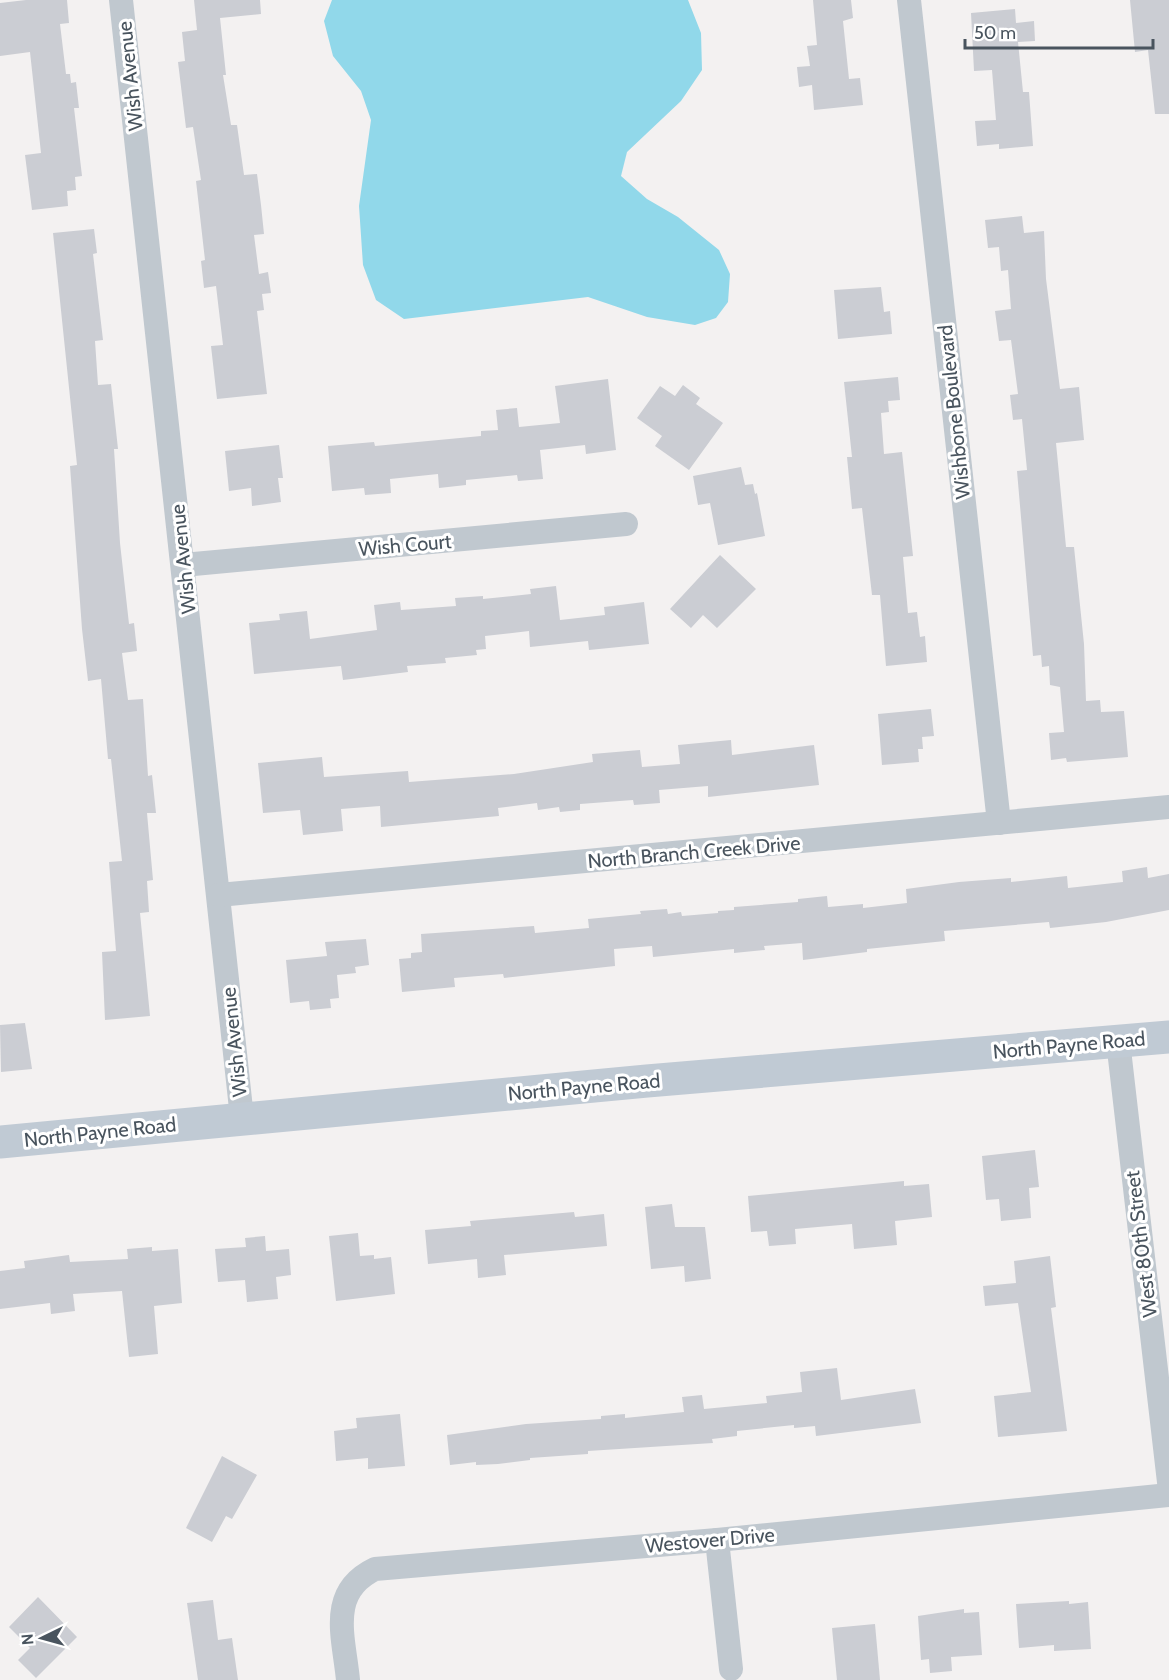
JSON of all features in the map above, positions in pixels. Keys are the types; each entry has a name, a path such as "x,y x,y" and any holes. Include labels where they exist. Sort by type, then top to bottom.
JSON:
{"street":[{"name":"Wish Avenue","path":"121,0 242,1118"},
{"name":"Wishbone Boulevard","path":"909,0 999,823"},
{"name":"Wish Court","path":"183,565 626,524"},
{"name":"North Branch Creek Drive","path":"219,895 1169,807"},
{"name":"North Payne Road","path":"0,1142 242,1118 1169,1037"},
{"name":"West 80th Street","path":"1118,1041 1169,1482"},
{"name":"Westover Drive","path":"348,1680 342,1606 349,1590 356,1582 375,1569 717,1540 1169,1495"},
{"path":"717,1540 731,1669"}],"water":[{"path":"332,0 688,0 701,33 702,70 681,101 627,152 621,176 647,199 678,217 719,250 730,274 728,302 716,318 695,325 647,317 588,297 404,319 376,300 363,265 359,206 371,120 361,91 333,56 324,21"}],"building":[{"path":"26,0 67,0 69,23 60,24 66,74 70,74 71,83 76,82 79,108 74,108 82,176 75,177 76,190 67,191 68,206 32,210 25,155 41,153 30,52 0,56 0,3"},
{"path":"194,0 260,0 261,14 220,18 226,75 223,75 231,125 237,125 244,175 257,174 261,205 264,234 254,235 259,274 268,272 271,293 262,294 264,310 257,311 267,394 217,399 211,346 223,345 216,286 204,288 201,261 205,260 196,181 201,180 193,127 186,128 178,62 185,61 182,32 197,30"},
{"path":"813,0 851,0 853,18 843,21 849,79 860,78 863,105 814,110 812,85 799,87 797,67 810,66 807,46 817,45"},
{"path":"1130,0 1169,0 1169,114 1155,114 1148,50 1135,52"},
{"path":"1015,9 1016,23 1034,21 1035,41 1018,42 1023,92 1029,92 1033,146 999,149 999,144 977,146 975,121 996,120 992,70 974,71 971,13"},
{"path":"1022,216 1024,233 1044,231 1046,279 1060,389 1079,387 1084,440 1056,443 1066,547 1074,547 1084,644 1086,701 1100,700 1101,712 1124,711 1128,757 1067,762 1066,758 1051,760 1049,733 1064,732 1060,687 1050,685 1049,666 1042,667 1041,655 1033,656 1017,471 1027,470 1022,419 1013,420 1010,395 1018,394 1011,340 999,341 995,311 1011,309 1008,270 1001,271 999,247 988,248 985,220"},
{"path":"94,229 97,253 93,254 103,340 95,341 98,385 111,384 118,449 114,449 120,543 129,624 134,623 137,651 122,653 128,700 143,699 148,776 152,775 156,813 147,813 153,880 147,881 149,912 140,913 150,1016 105,1020 102,952 116,951 109,862 122,861 111,759 108,759 101,679 88,681 82,629 70,466 77,465 53,233"},
{"path":"881,287 884,312 890,311 892,334 838,339 834,290"},
{"path":"898,377 900,400 888,401 889,412 881,413 884,454 902,452 913,556 903,557 908,613 917,612 920,637 925,636 927,662 886,666 880,595 872,595 862,508 852,509 847,457 852,457 844,382"},
{"path":"608,379 616,450 586,454 585,445 540,450 543,479 518,481 517,475 466,480 466,485 439,488 438,474 390,479 391,493 365,495 364,488 332,491 328,446 374,442 375,446 481,436 481,431 498,430 496,410 517,408 519,427 560,423 555,386"},
{"path":"683,385 700,398 696,404 723,423 689,470 655,446 662,436 637,418 660,386 675,396"},
{"path":"279,445 283,478 278,478 281,502 252,506 251,488 229,491 225,451"},
{"path":"741,467 745,485 753,484 755,494 757,493 765,536 718,545 710,503 698,505 693,476"},
{"path":"720,555 756,589 717,628 703,615 691,628 670,609"},
{"path":"556,586 560,620 605,615 604,607 644,602 649,644 589,650 588,641 530,647 529,631 485,636 486,649 476,650 477,655 445,658 446,663 407,666 408,672 343,680 341,666 254,674 249,623 280,620 279,614 307,611 310,639 377,630 374,605 400,602 401,610 456,606 455,598 483,596 483,599 531,594 530,589"},
{"path":"931,709 934,736 922,737 923,749 918,749 919,762 882,765 878,714"},
{"path":"731,740 732,755 814,745 819,785 708,797 708,786 659,790 660,803 634,805 633,800 580,804 580,810 560,812 559,807 538,810 537,803 498,808 499,816 381,827 380,806 341,809 343,831 303,835 300,810 263,813 258,763 322,757 324,777 408,771 409,782 514,774 593,762 592,754 640,750 642,767 680,764 678,745"},
{"path":"1147,867 1148,878 1169,874 1169,910 1106,922 1050,928 1049,922 944,931 945,941 867,949 867,952 803,960 802,943 764,946 765,950 734,953 734,949 653,957 652,946 614,949 615,966 504,978 503,974 454,978 455,987 402,992 399,959 411,958 411,953 422,952 421,934 534,926 535,933 589,928 588,919 641,914 640,911 667,909 668,914 681,912 682,916 718,913 718,911 734,910 734,907 798,902 798,899 827,896 828,907 863,904 863,908 907,903 906,889 959,882 1011,878 1011,882 1067,876 1068,888 1123,882 1122,871"},
{"path":"366,939 369,965 355,967 356,973 337,975 339,998 330,999 331,1008 310,1010 309,1001 290,1003 286,960 327,956 325,942"},
{"path":"25,1023 32,1069 1,1072 0,1025"},
{"path":"1035,1150 1039,1187 1029,1188 1031,1218 1001,1221 999,1199 986,1200 982,1156"},
{"path":"904,1181 904,1186 929,1184 932,1217 895,1221 897,1245 854,1249 852,1224 795,1229 796,1244 769,1246 767,1231 751,1232 748,1196"},
{"path":"672,1204 675,1227 705,1227 711,1279 685,1282 684,1266 651,1269 645,1207"},
{"path":"574,1212 575,1217 604,1214 607,1246 504,1255 506,1275 478,1278 477,1259 428,1264 425,1230 471,1226 470,1221"},
{"path":"358,1233 360,1256 374,1255 374,1259 391,1257 395,1294 336,1301 329,1236"},
{"path":"265,1236 266,1251 289,1249 291,1275 276,1277 278,1299 247,1302 245,1280 218,1282 215,1249 246,1247 245,1238"},
{"path":"152,1247 152,1251 178,1249 182,1303 154,1306 158,1354 129,1357 122,1291 73,1294 75,1311 51,1314 50,1303 0,1309 0,1271 25,1268 24,1261 69,1255 70,1262 128,1259 127,1249"},
{"path":"1050,1256 1056,1307 1051,1308 1067,1431 998,1437 994,1396 1031,1392 1018,1303 985,1306 983,1286 1016,1283 1014,1261"},
{"path":"837,1368 841,1400 915,1389 921,1423 816,1436 815,1426 794,1428 794,1425 737,1431 737,1436 712,1439 713,1443 588,1451 588,1454 530,1458 530,1460 498,1464 476,1465 476,1462 450,1465 447,1435 526,1424 601,1419 601,1416 625,1414 625,1418 684,1412 682,1397 702,1395 704,1409 767,1403 766,1396 802,1392 800,1372"},
{"path":"400,1414 405,1466 368,1469 368,1458 336,1461 334,1431 357,1428 356,1418"},
{"path":"222,1456 257,1475 232,1519 226,1516 212,1542 186,1528"},
{"path":"38,1597 77,1637 36,1678 18,1660 30,1648 9,1627"},
{"path":"213,1600 218,1640 232,1638 238,1680 198,1680 187,1603"},
{"path":"1069,1601 1069,1604 1088,1602 1091,1649 1054,1651 1054,1645 1019,1648 1016,1604"},
{"path":"964,1609 964,1613 979,1612 982,1655 951,1657 952,1671 930,1673 929,1659 921,1660 918,1616"},
{"path":"875,1624 880,1680 837,1680 832,1628"}]}
